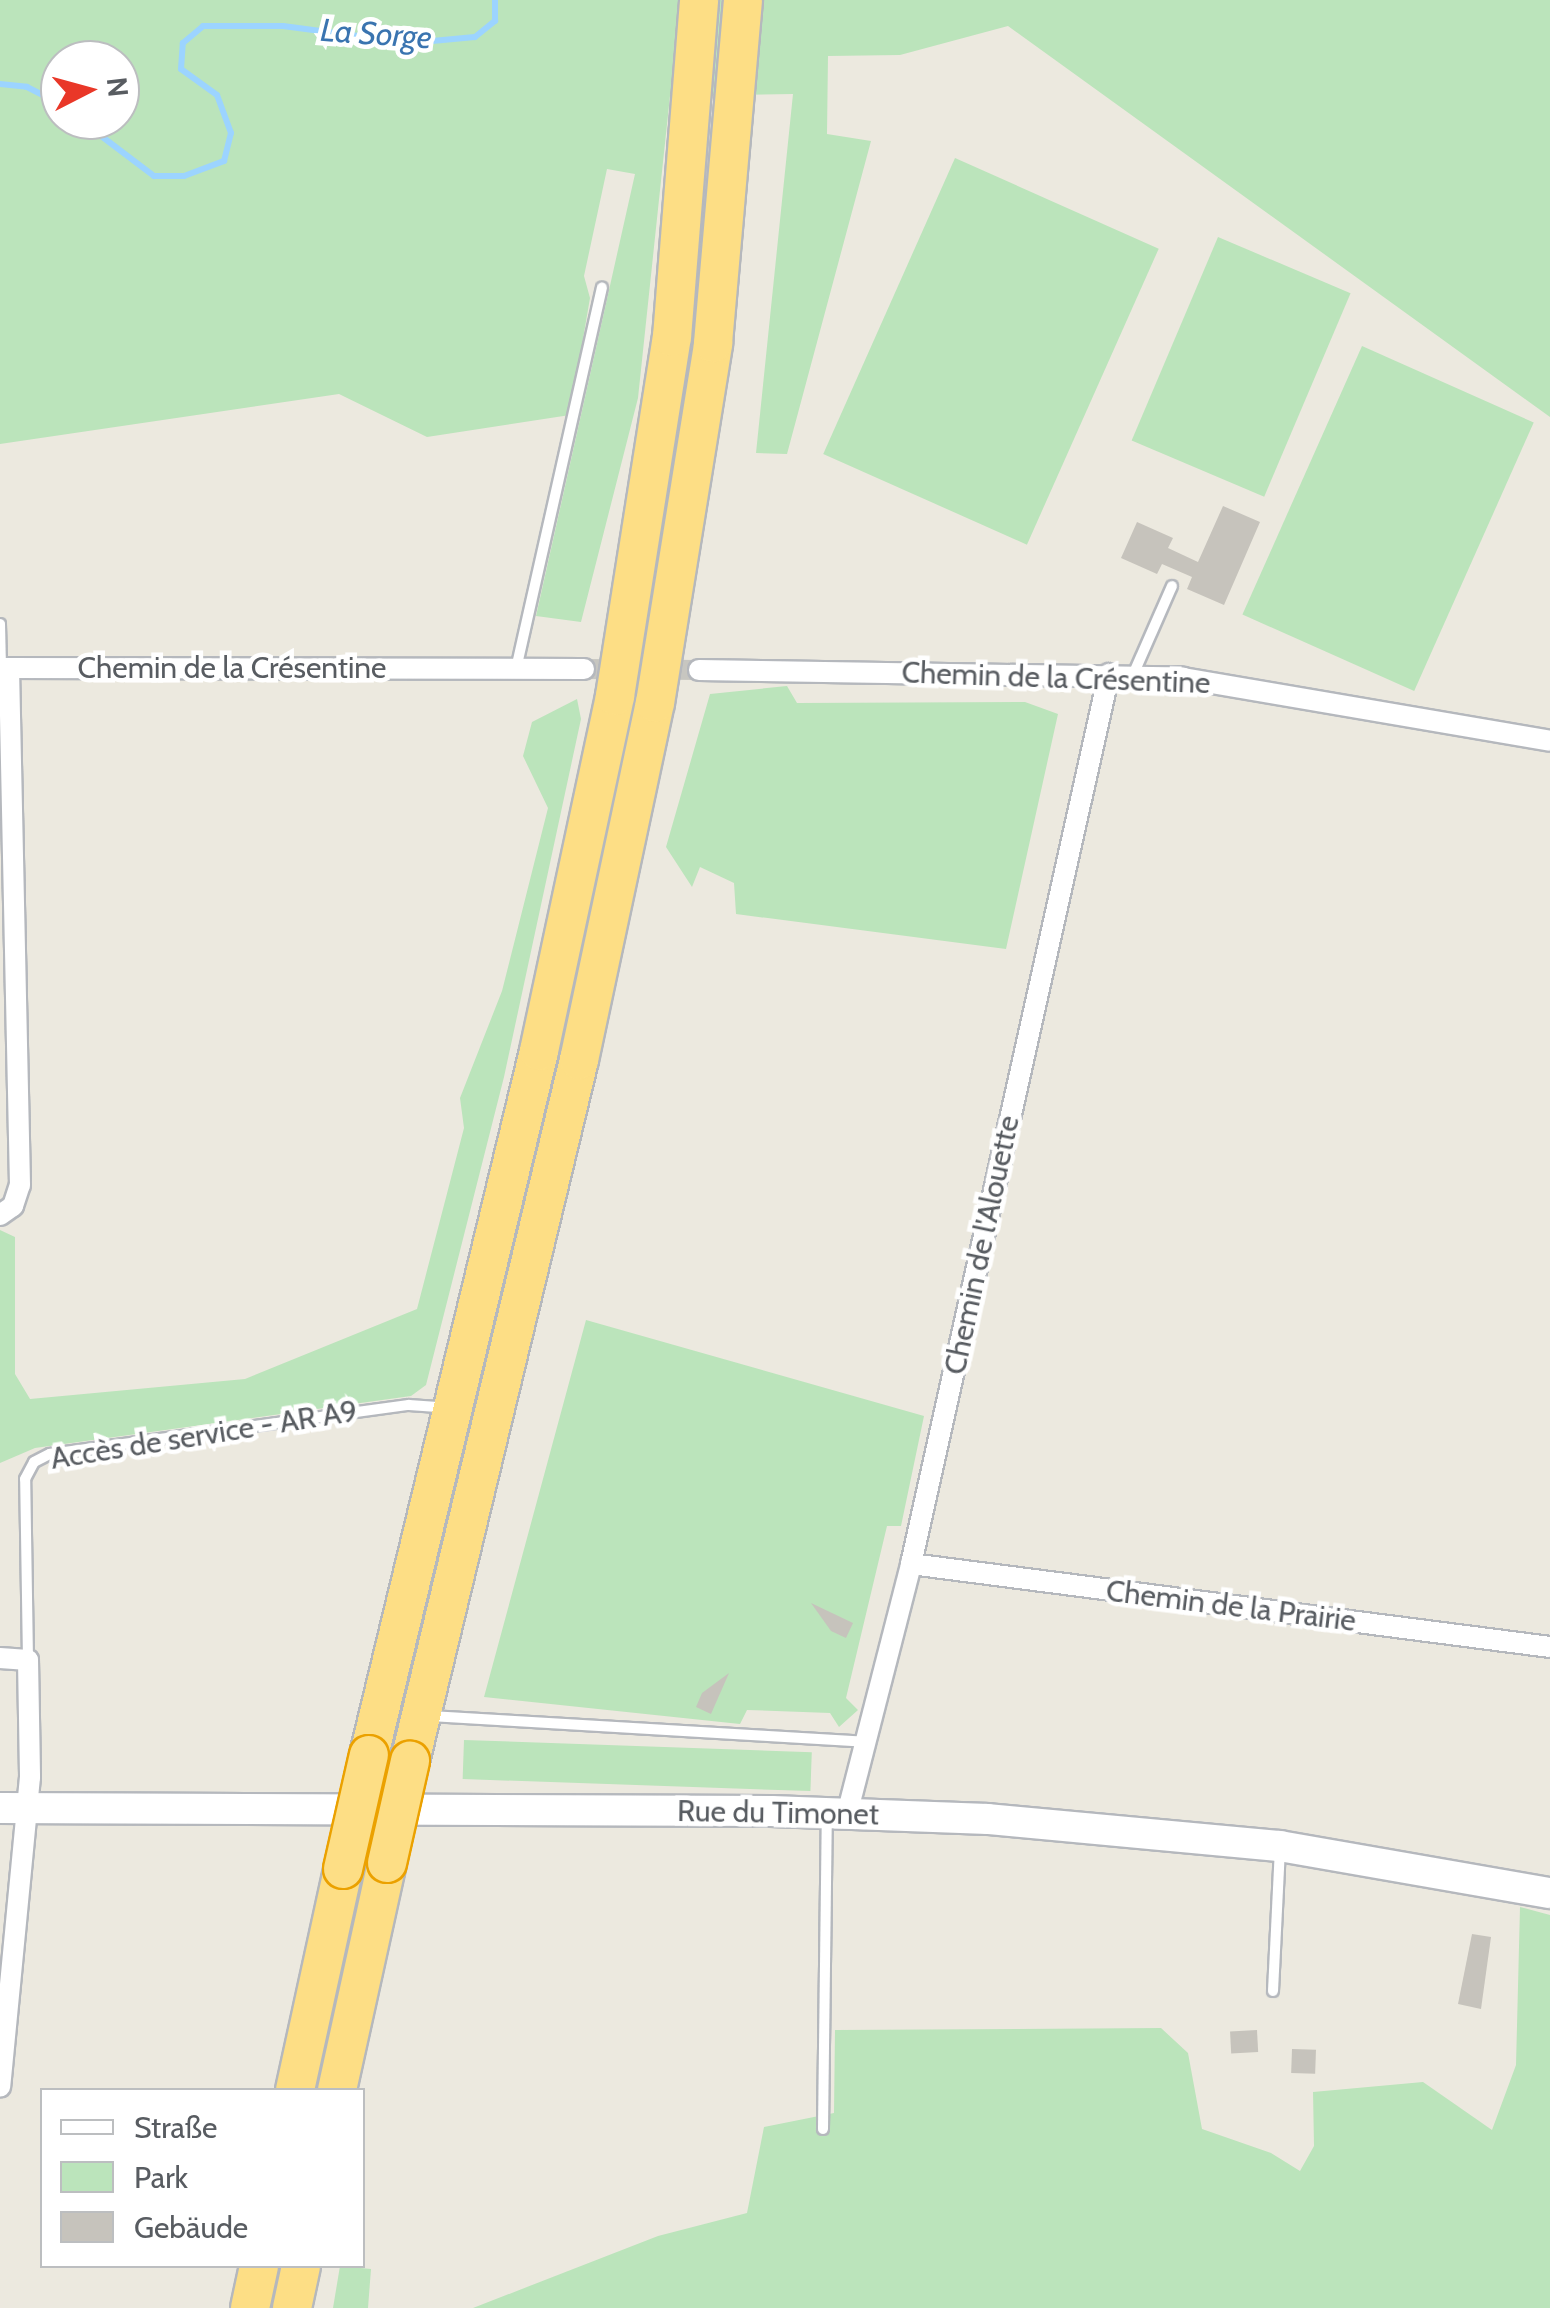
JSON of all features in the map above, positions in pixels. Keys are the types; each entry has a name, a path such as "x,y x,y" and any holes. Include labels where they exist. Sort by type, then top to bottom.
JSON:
{"highway":[{"path":"295,2088 369,1755 566,934 636,582 678,292 699,0"},
{"path":"337,2088 410,1761 576,1076 652,720 710,360 743,0"},
{"path":"250,2308 259,2268"},
{"path":"292,2308 301,2268"}],"main road":[{"name":"Rue du Timonet","path":"15,1809 837,1813 988,1819 1280,1846 1550,1893"}],"street":[{"name":"Chemin de la Crésentine","path":"3,668 584,669"},
{"path":"0,1215 13,1206 20,1185 9,1083 3,668"},
{"name":"Chemin de la Crésentine","path":"699,670 1133,675 1470,726 1550,742"},
{"name":"Chemin de l'Alouette","path":"837,1813 864,1742 911,1564 1108,674"},
{"name":"Chemin de la Prairie","path":"911,1564 1550,1646"},
{"path":"0,1658 28,1660 15,1809 0,2086"}],"lane":[{"path":"516,668 602,288"},
{"path":"1133,675 1172,586"},
{"path":"0,624 3,668"},
{"name":"Accès de service - AR A9","path":"28,1660 25,1479 34,1462 50,1454 409,1405 453,1408"},
{"path":"421,1715 864,1742"},
{"path":"823,2129 837,1813"},
{"path":"1272,1991 1280,1846"}],"green space":[{"path":"0,0 1550,0 1550,417 1008,26 900,55 828,56 827,134 871,141 787,454 756,453 793,94 670,96 638,398 581,622 536,616 635,174 607,169 584,276 590,298 570,415 427,437 339,394 0,444"},
{"path":"955,158 1159,249 1027,545 823,454"},
{"path":"1218,237 1351,293 1264,497 1132,440"},
{"path":"1362,346 1534,422 1414,691 1242,615"},
{"path":"787,686 797,703 1025,702 1058,714 1006,949 736,914 734,883 700,867 692,887 666,847 710,694"},
{"path":"577,699 581,719 504,1077 426,1385 411,1396 35,1448 0,1463 0,1230 15,1237 15,1374 30,1399 245,1379 417,1309 464,1128 460,1098 502,991 548,808 523,756 532,722"},
{"path":"586,1320 924,1416 901,1526 887,1526 846,1698 858,1710 839,1727 830,1713 747,1710 740,1724 484,1697"},
{"path":"464,1740 812,1752 810,1791 463,1779"},
{"path":"1520,1907 1550,1915 1550,2308 473,2308 658,2236 747,2213 764,2127 834,2113 835,2030 1161,2028 1188,2053 1202,2129 1271,2153 1300,2171 1314,2146 1313,2092 1423,2082 1492,2130 1516,2065"},
{"path":"340,2268 371,2269 368,2308 333,2308"}],"building":[{"path":"1223,506 1260,522 1224,605 1187,589 1192,577 1162,564 1157,574 1121,558 1137,522 1173,538 1168,548 1198,562"},
{"path":"811,1603 853,1623 846,1638 831,1631"},
{"path":"729,1673 711,1714 696,1707 702,1693"},
{"path":"1472,1934 1491,1937 1481,2009 1458,2004"},
{"path":"1257,2030 1258,2052 1231,2053 1230,2031"},
{"path":"1292,2049 1316,2050 1315,2074 1291,2073"}],"waterway":[{"name":"La Sorge","path":"106,140 154,176 184,176 224,161 231,133 217,95 181,69 183,43 203,26 283,26 411,43 475,37 495,21 495,0"},
{"name":"La Sorge","path":"0,84 27,87 40,94"}],"tunnel":[{"path":"584,669 699,670"}]}
